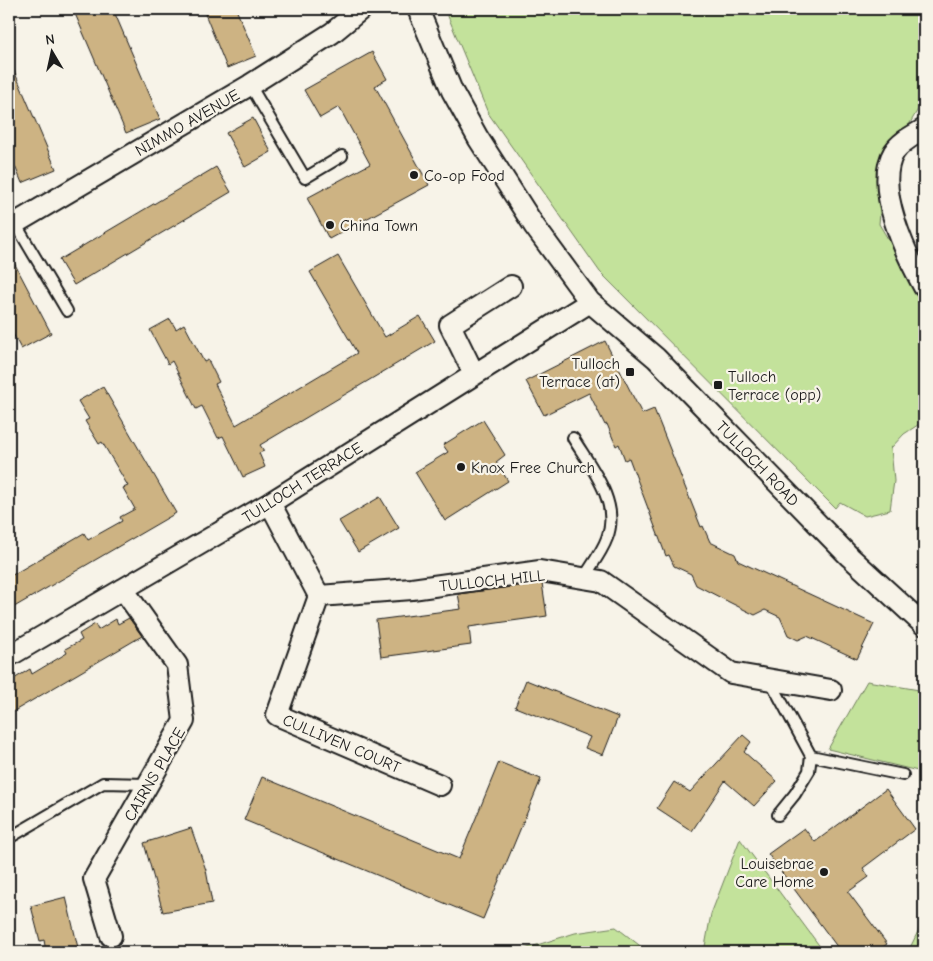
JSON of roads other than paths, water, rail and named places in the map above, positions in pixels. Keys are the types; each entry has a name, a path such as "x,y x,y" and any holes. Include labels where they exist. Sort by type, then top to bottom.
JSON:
{"street":[{"name":"TULLOCH ROAD","path":"418,9 452,91 478,138 535,227 590,302 656,358 850,557 924,625"},
{"name":"NIMMO AVENUE","path":"12,225 250,85 332,33 360,10"},
{"path":"924,129 900,145 888,165 891,208 897,232 924,287"},
{"path":"474,374 450,325 511,286"},
{"name":"TULLOCH TERRACE","path":"9,656 270,503 590,302"},
{"path":"270,503 319,596"},
{"name":"TULLOCH HILL","path":"319,596 412,588 540,571 601,581 732,673 831,690"},
{"name":"CAIRNS PLACE","path":"111,936 94,879 184,721 177,665 123,589"},
{"name":"CULLIVEN COURT","path":"319,596 277,715 440,785"}],"lane":[{"path":"250,85 304,178 342,156"},
{"path":"12,225 67,311"},
{"path":"573,438 596,476 611,510 608,537 583,578"},
{"path":"770,680 811,756 809,771 796,794 778,815"},
{"path":"811,756 904,775"},
{"path":"9,838 103,783 148,784"}],"place":[{"name":"Co-op Food","path":"414,175"},
{"name":"China Town","path":"330,225"},
{"name":"Tulloch Terrace (at)","path":"630,372"},
{"name":"Tulloch Terrace (opp)","path":"718,385"},
{"name":"Knox Free Church","path":"461,467"},
{"name":"Louisebrae Care Home","path":"824,872"}]}
